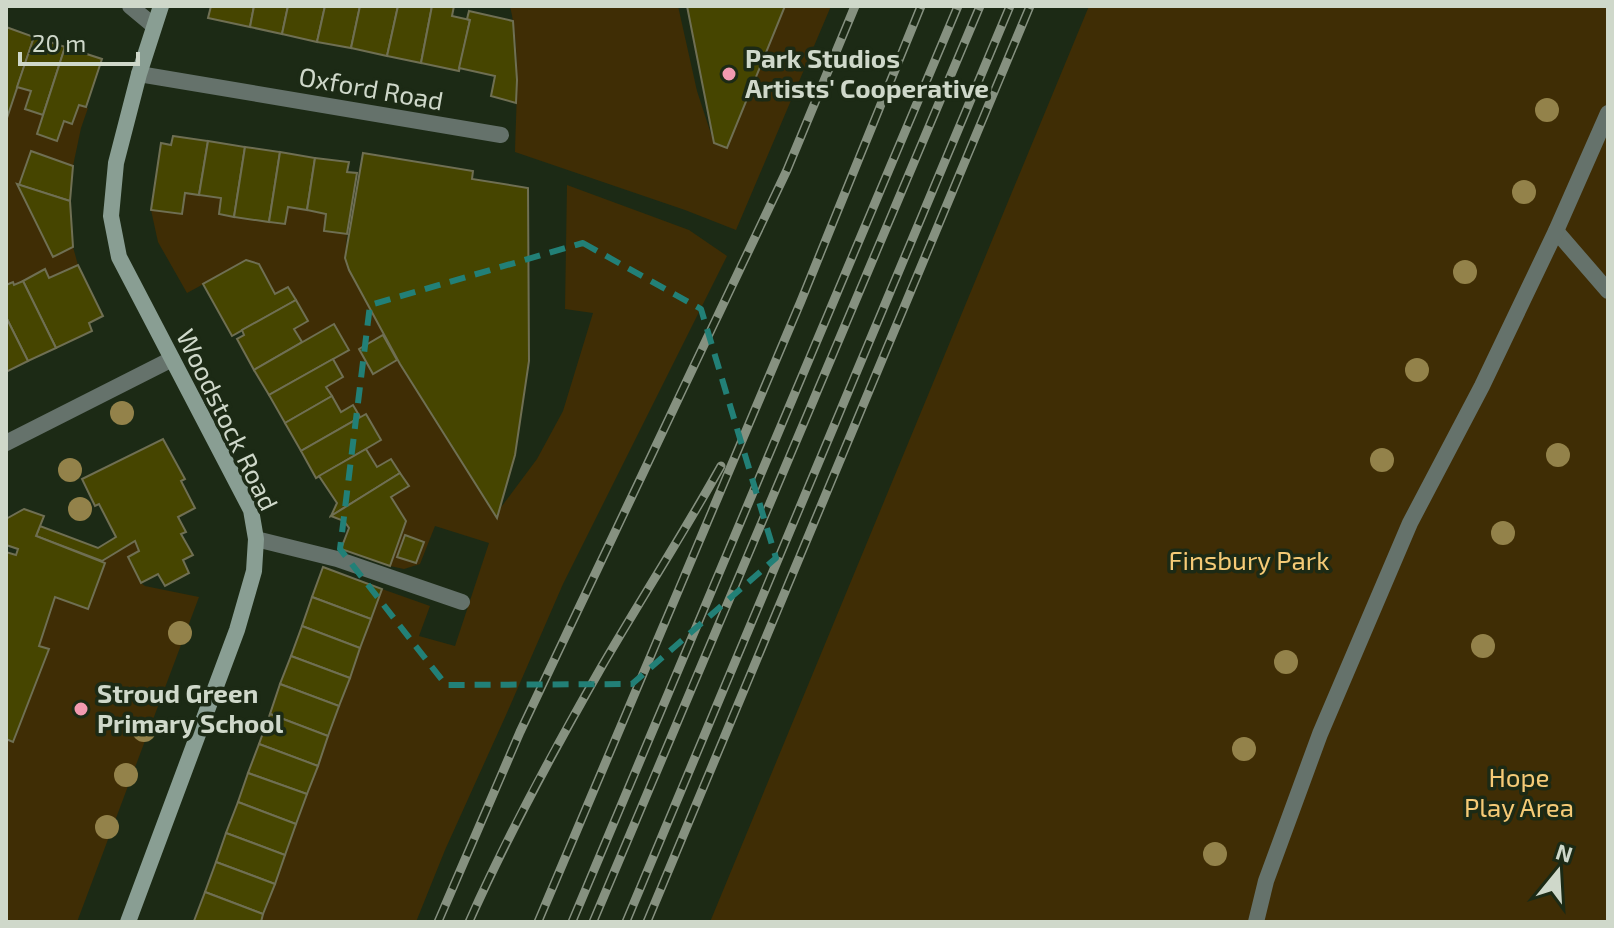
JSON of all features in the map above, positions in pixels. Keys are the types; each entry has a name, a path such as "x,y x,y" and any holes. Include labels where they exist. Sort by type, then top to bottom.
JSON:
{"main road":[{"name":"Woodstock Road","path":"128,922 237,630 254,571 256,539 251,510 119,257 111,216 116,163 139,74 161,6"}],"street":[{"path":"130,6 154,26"},
{"name":"Oxford Road","path":"139,74 501,135"},
{"path":"1256,922 1266,881 1320,734 1404,537 1482,386 1608,113"},
{"path":"1556,231 1608,291"},
{"path":"6,443 172,359"},
{"path":"256,539 337,559 462,602"}],"highlighted area":[{"path":"583,243 701,309 776,558 632,684 446,685 340,549 370,305"}],"green space":[{"path":"510,6 678,6 697,91 714,143 727,148 785,6 831,6 736,230 515,152 517,60"},
{"name":"Finsbury Park","path":"1089,6 1608,6 1608,922 710,922"},
{"path":"17,87 31,91 26,109 43,115 57,140 64,121 72,123 79,105 88,108 73,166 31,151 18,185 53,257 73,247 78,265 49,278 45,270 14,285 12,282 6,285 6,121"},
{"path":"567,185 689,230 727,256 563,584 416,922 261,922 382,589 430,606 419,636 455,646 489,543 435,526 420,564 404,569 390,566 406,521 391,497 408,485 391,459 377,467 366,449 381,440 366,414 360,417 341,412 326,387 333,359 333,324 302,342 294,329 307,321 289,287 275,294 246,261 187,293 158,242 151,210 182,214 185,193 221,198 219,215 285,224 288,207 326,214 324,230 347,234 345,258 349,270 400,364 497,517 537,459 563,411 593,313 565,309"},
{"path":"135,541 139,551 128,558 141,583 199,597 77,922 6,922 6,739 13,741 49,649 39,646 55,597 88,609 105,563 102,561"}],"building":[{"path":"211,6 254,6 250,27 208,18"},
{"path":"254,6 288,6 282,34 250,27"},
{"path":"288,6 325,6 317,42 282,34"},
{"path":"325,6 360,6 351,48 317,42"},
{"path":"360,6 398,6 387,56 351,48"},
{"path":"398,6 432,6 421,63 387,56"},
{"path":"432,6 454,6 452,16 470,20 459,71 421,63"},
{"name":"Park Studios Artists' Cooperative","path":"687,6 785,6 727,148 714,143"},
{"path":"469,11 513,21 516,103 491,96 495,76 459,68 470,20 467,19"},
{"path":"6,27 34,37 6,121"},
{"path":"34,37 65,47 43,115 25,109 31,91 17,87"},
{"path":"65,47 102,59 86,107 79,105 72,124 64,121 57,141 37,134"},
{"path":"173,136 208,141 199,195 185,193 182,214 151,210 161,143 171,145"},
{"path":"208,141 245,147 234,217 219,214 221,198 199,195"},
{"path":"245,147 280,152 269,222 234,217"},
{"path":"31,151 73,166 70,201 19,185"},
{"path":"280,152 315,158 307,210 288,207 285,224 269,222"},
{"path":"363,153 473,171 472,179 528,188 529,361 515,455 497,518 400,364 349,270 345,258"},
{"path":"315,158 349,162 347,172 357,173 347,234 324,231 326,214 307,210"},
{"path":"17,184 70,201 73,247 53,257"},
{"path":"246,260 259,264 275,294 288,287 296,300 232,336 203,284"},
{"path":"78,265 103,316 89,323 92,331 56,348 23,281 45,269 49,278"},
{"path":"23,281 56,348 28,361 6,317 6,285"},
{"path":"296,300 308,321 294,329 302,342 254,370 237,339 244,335 242,330"},
{"path":"6,317 28,361 6,372"},
{"path":"334,324 349,350 269,395 254,370"},
{"path":"383,335 397,360 373,374 359,349"},
{"path":"333,359 343,377 326,387 332,396 285,423 269,395"},
{"path":"332,396 341,412 353,405 360,417 301,451 285,423"},
{"path":"366,414 381,440 316,478 301,451"},
{"path":"163,439 185,479 181,481 195,508 178,517 186,532 181,534 193,555 183,560 189,573 165,586 158,574 141,583 128,557 139,551 135,541 102,561 36,536 40,526 98,548 116,537 99,504 95,506 82,479"},
{"path":"366,449 377,467 391,459 400,473 331,516 337,503 319,476"},
{"path":"400,473 409,486 391,497 406,521 390,566 341,549 349,528 344,521 331,516"},
{"path":"24,509 44,516 36,536 105,563 88,609 55,597 39,646 49,649 13,742 6,739 6,552 16,555 18,549 6,545 6,519"},
{"path":"405,535 424,542 416,563 397,557"},
{"path":"323,567 382,589 371,619 312,597"},
{"path":"312,597 371,619 360,648 302,626"},
{"path":"302,626 360,648 350,678 291,656"},
{"path":"291,656 350,678 339,706 280,684"},
{"path":"280,684 339,706 328,736 270,714"},
{"path":"270,714 328,736 318,766 259,744"},
{"path":"259,744 318,766 307,794 248,773"},
{"path":"248,773 307,794 296,824 238,802"},
{"path":"238,802 296,824 285,855 226,833"},
{"path":"226,833 285,855 275,884 216,862"},
{"path":"216,862 275,884 263,914 205,892"},
{"path":"205,892 263,914 261,922 194,921"}],"railway":[{"path":"438,922 520,732 787,170 855,6"},
{"path":"538,922 801,301 921,6"},
{"path":"572,922 958,6"},
{"path":"593,922 980,6"},
{"path":"626,922 1010,6"},
{"path":"647,922 1030,6"},
{"path":"469,922 566,729 721,466"}],"place":[{"name":"Park Studios Artists' Cooperative","path":"729,74"},
{"name":"Stroud Green Primary School","path":"81,709"}],"park label":[{"name":"Hope Play Area","path":"1519,793"}]}
